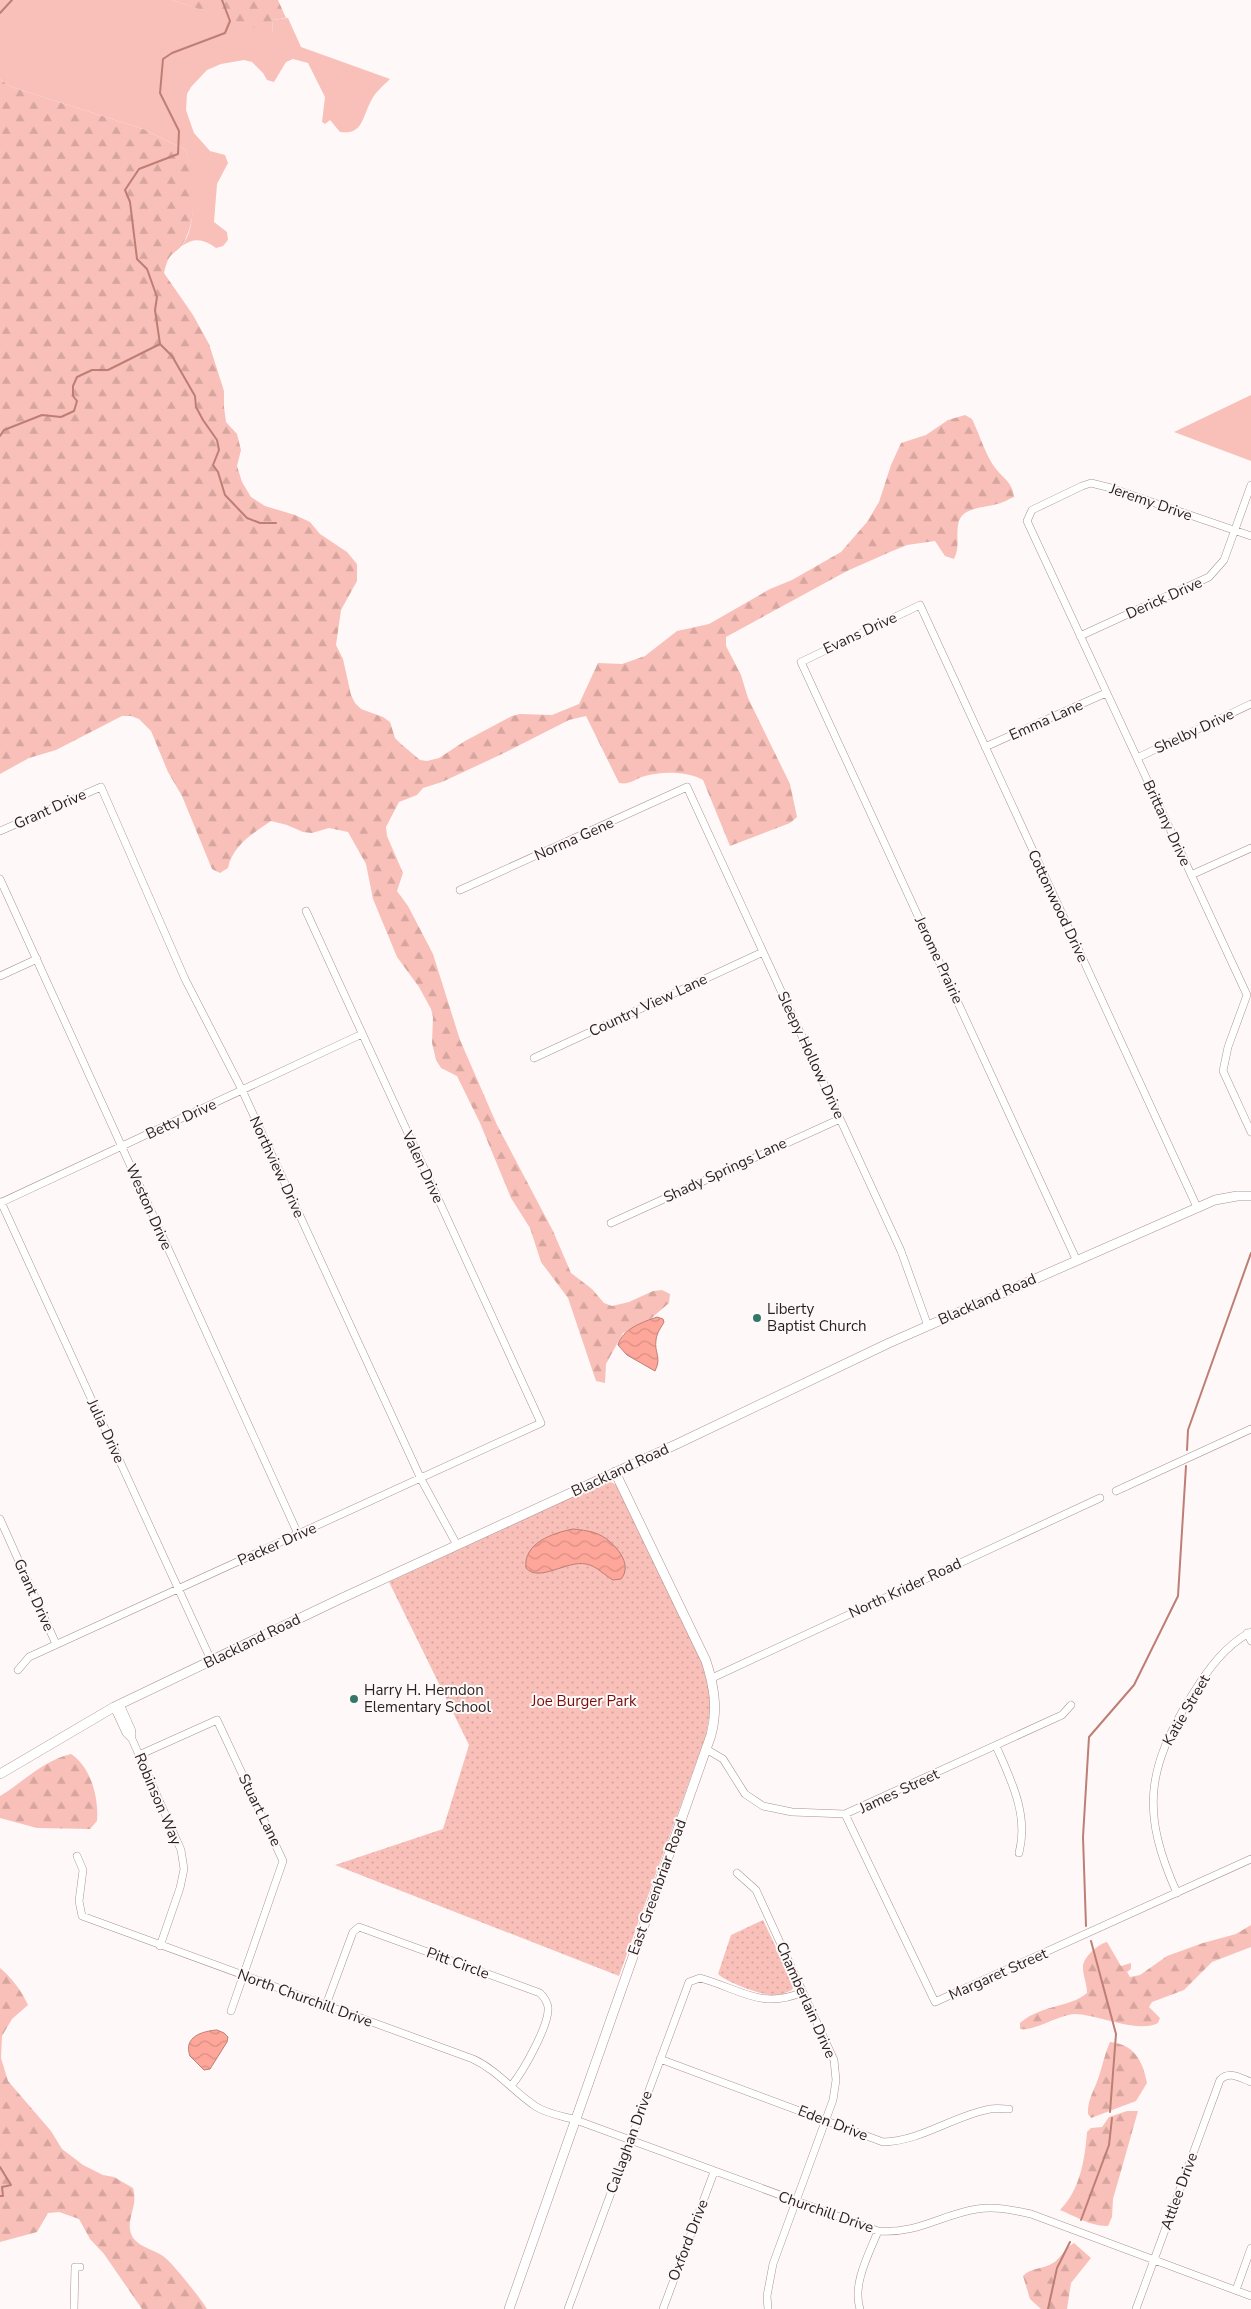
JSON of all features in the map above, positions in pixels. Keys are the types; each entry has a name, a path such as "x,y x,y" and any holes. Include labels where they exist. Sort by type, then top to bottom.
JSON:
{"street":[{"name":"Jeremy Drive","path":"1028,517 1032,510 1091,483 1112,488 1251,536"},
{"name":"Derick Drive","path":"1080,636 1209,577 1224,560 1251,485"},
{"name":"Brittany Drive","path":"1028,517 1028,525 1191,875 1249,994 1228,1047 1223,1072 1251,1132"},
{"name":"Evans Drive","path":"801,662 920,605"},
{"name":"Cottonwood Drive","path":"920,605 1196,1207"},
{"name":"Jerome Prairie","path":"801,662 1076,1259"},
{"name":"Emma Lane","path":"985,747 1106,693"},
{"name":"Shelby Drive","path":"1137,758 1251,704"},
{"name":"Grant Drive","path":"0,831 101,787"},
{"name":"Northview Drive","path":"101,787 185,979 242,1090 421,1479 457,1545"},
{"name":"Norma Gene","path":"460,890 687,788"},
{"name":"Sleepy Hollow Drive","path":"687,788 901,1252 928,1326"},
{"path":"1191,875 1251,848"},
{"name":"Weston Drive","path":"0,879 298,1534"},
{"name":"Valen Drive","path":"306,912 541,1423"},
{"name":"Country View Lane","path":"534,1058 762,952"},
{"path":"0,976 36,959"},
{"name":"Betty Drive","path":"1,1202 362,1034"},
{"name":"Shady Springs Lane","path":"611,1223 840,1119"},
{"name":"Blackland Road","path":"0,1774 117,1705 928,1326 1196,1207 1223,1198 1251,1196"},
{"name":"Julia Drive","path":"1,1202 211,1660"},
{"name":"Packer Drive","path":"18,1670 29,1657 56,1644 541,1423"},
{"path":"1116,1491 1251,1429"},
{"name":"East Greenbriar Road","path":"509,2309 714,1726 715,1712 712,1678 706,1661 615,1472"},
{"name":"North Krider Road","path":"712,1678 1100,1498"},
{"name":"Grant Drive","path":"0,1519 56,1644"},
{"path":"1249,1632 1251,1641"},
{"name":"Katie Street","path":"1177,1893 1163,1861 1155,1830 1153,1797 1158,1765 1164,1744 1202,1679 1219,1657 1249,1632"},
{"name":"Robinson Way","path":"117,1705 132,1731 132,1739 180,1850 184,1870 180,1888 160,1946"},
{"name":"James Street","path":"706,1749 722,1759 745,1794 763,1806 792,1812 846,1814 1062,1715 1071,1705"},
{"name":"Stuart Lane","path":"139,1755 217,1720 283,1861 231,2011"},
{"path":"996,1746 1018,1797 1023,1840 1019,1853"},
{"name":"Margaret Street","path":"846,1814 935,2002 1251,1860"},
{"name":"North Churchill Drive","path":"77,1856 83,1870 79,1907 82,1916 473,2059 490,2068 542,2110 576,2120"},
{"name":"Chamberlain Drive","path":"737,1874 756,1890 834,2060 836,2080 833,2100 773,2264 767,2296 768,2309"},
{"name":"Pitt Circle","path":"326,2005 353,1932 359,1927 540,1993 546,2001 548,2011 529,2061 511,2086"},
{"name":"Callaghan Drive","path":"568,2309 687,1986 696,1978 760,1999 776,2000 803,1992"},
{"name":"Eden Drive","path":"660,2059 883,2142 896,2141 990,2109 1009,2109"},
{"name":"Attlee Drive","path":"1136,2309 1220,2080 1225,2075 1232,2074 1251,2082"},
{"name":"Churchill Drive","path":"576,2120 878,2231 896,2232 914,2229 976,2209 998,2207 1031,2214 1251,2296"},
{"name":"Oxford Drive","path":"663,2309 714,2172"},
{"path":"860,2309 857,2300 858,2286 878,2231"},
{"path":"1236,2290 1251,2248"},
{"path":"74,2309 75,2267 80,2267"}],"green space":[{"path":"0,0 172,0 273,33 272,20 288,18 301,47 390,79 374,96 360,125 353,131 340,132 330,120 325,124 322,122 325,97 308,63 293,59 286,62 274,82 267,80 252,62 244,60 221,64 207,70 187,94 186,110 194,133 210,151 225,155 228,163 217,184 214,222 227,232 228,240 223,246 216,248 199,240 191,241 182,246 191,224 193,203 190,168 186,150 143,129 9,86 0,79"},
{"path":"172,0 278,0 286,18 272,20 273,34"},
{"path":"0,79 9,86 143,129 186,150 193,185 191,224 182,245 169,258 164,273 193,315 209,344 224,391 226,422 237,434 241,450 237,466 242,482 251,497 265,506 295,515 310,522 320,534 347,552 357,564 357,581 341,610 336,645 343,659 351,695 361,709 383,717 390,722 395,738 420,760 427,761 439,758 465,741 512,716 520,714 552,715 579,704 598,663 622,664 645,656 677,631 709,624 770,589 792,580 841,552 867,522 879,502 891,465 901,443 926,435 948,420 965,415 972,419 992,463 1012,488 1014,497 999,503 973,509 963,515 958,525 956,555 954,559 945,556 935,541 907,545 847,571 726,637 726,646 741,675 748,698 790,784 797,817 790,823 730,846 703,780 682,773 659,773 627,783 619,783 586,716 569,720 442,782 423,788 417,795 399,802 386,827 387,836 403,873 397,891 408,906 433,954 460,1040 497,1125 553,1231 571,1273 592,1289 604,1303 612,1306 629,1302 653,1291 662,1290 670,1294 669,1303 647,1322 623,1333 606,1364 605,1383 596,1381 568,1298 541,1262 530,1228 511,1198 480,1123 457,1076 441,1068 436,1060 432,1043 433,1017 431,1009 419,987 397,957 373,899 366,864 348,832 329,828 312,833 303,832 271,821 244,841 234,853 228,868 220,873 212,869 182,796 168,772 151,731 139,719 131,716 122,716 56,750 29,758 0,774"},
{"path":"1251,395 1251,461 1174,432"},
{"name":"Joe Burger Park","path":"610,1482 617,1485 702,1662 712,1701 706,1735 619,1976 335,1865 443,1829 469,1745 389,1582 601,1483"},
{"path":"71,1754 89,1775 95,1793 97,1821 90,1829 37,1828 0,1818 0,1796 42,1766"},
{"path":"763,1920 794,1985 792,1990 783,1994 773,1995 752,1990 728,1981 718,1974 731,1935"},
{"path":"1251,1925 1251,1947 1212,1962 1184,1990 1152,2002 1149,2007 1160,2018 1158,2023 1150,2026 1129,2025 1075,2014 1032,2028 1020,2029 1020,2023 1037,2012 1080,1998 1087,1993 1083,1964 1091,1952 1103,1943 1107,1942 1121,1966 1131,1963 1131,1969 1127,1972 1130,1977 1140,1975 1167,1956 1236,1934"},
{"path":"0,1968 16,1985 28,2005 12,2019 2,2036 1,2058 8,2081 51,2131 62,2149 83,2165 103,2175 114,2177 133,2188 134,2200 130,2230 135,2240 167,2259 207,2309 142,2309 104,2254 90,2239 79,2219 59,2212 48,2213 37,2232 0,2242"},
{"path":"1110,2042 1125,2046 1136,2055 1143,2068 1147,2083 1136,2101 1091,2118 1088,2114 1089,2104"},
{"path":"1127,2111 1138,2111 1113,2199 1112,2217 1108,2226 1090,2223 1060,2210 1077,2184 1085,2153 1087,2132 1091,2128 1102,2127 1109,2117"},
{"path":"1074,2243 1091,2258 1071,2283 1067,2309 1041,2309 1030,2299 1023,2276 1029,2271 1053,2263"}],"water":[{"path":"657,1317 663,1319 664,1322 657,1337 658,1362 655,1371 627,1355 618,1345 620,1339 628,1330"},
{"path":"573,1529 597,1534 605,1538 616,1548 624,1560 625,1567 621,1579 613,1580 586,1564 570,1565 538,1573 526,1568 526,1559 534,1546 557,1533"},
{"path":"217,2030 228,2037 227,2042 210,2069 204,2070 190,2056 189,2044 195,2036"}],"waterway":[{"path":"0,13 12,0"},
{"path":"0,436 4,430 42,415 61,417 74,411 77,401 73,396 73,386 77,377 92,370 108,370 160,344 155,310 157,297 147,269 137,259 130,202 125,190 139,169 178,154 179,131 160,93 163,59 172,53 225,33 230,21 222,0"},
{"path":"160,344 172,356 195,396 196,407 217,440 219,450 213,465 218,472 225,495 247,518 260,523 276,523"},
{"path":"1187,1450 1188,1430 1251,1253"},
{"path":"1086,1926 1083,1837 1089,1737 1134,1685 1178,1596 1186,1466"},
{"path":"1091,1941 1116,2034 1110,2112"},
{"path":"1081,2220 1109,2145 1112,2118"},
{"path":"0,2167 11,2185 2,2187 3,2196 0,2196"},
{"path":"1048,2309 1057,2268 1070,2242"}],"place":[{"name":"Liberty Baptist Church","path":"757,1318"},
{"name":"Harry H. Herndon Elementary School","path":"354,1699"}]}
